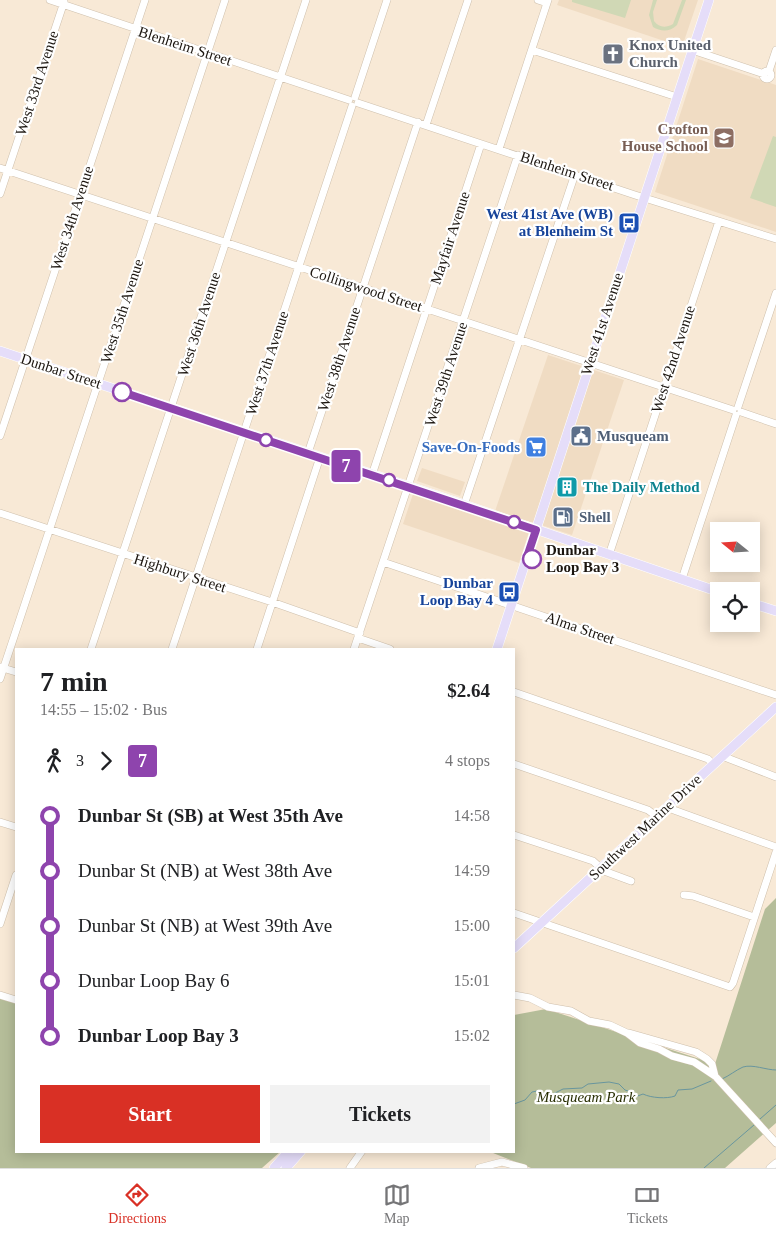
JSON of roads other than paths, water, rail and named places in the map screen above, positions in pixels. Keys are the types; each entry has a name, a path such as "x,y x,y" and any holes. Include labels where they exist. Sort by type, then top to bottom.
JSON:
{"main road":[{"name":"West 41st Avenue","path":"497,648 709,0"},
{"name":"Dunbar Street","path":"0,351 408,486 710,589"},
{"path":"760,606 776,611"},
{"name":"Southwest Marine Drive","path":"515,947 776,707"},
{"path":"274,1168 287,1153"},
{"path":"286,1168 299,1153"}],"street":[{"name":"Blenheim Street","path":"50,0 63,2 135,29 644,198 776,239"},
{"name":"West 34th Avenue","path":"0,436 145,0"},
{"name":"West 35th Avenue","path":"0,679 2,668 99,384 225,0"},
{"name":"West 36th Avenue","path":"91,648 306,0"},
{"name":"West 37th Avenue","path":"172,648 387,0"},
{"path":"426,125 468,0"},
{"path":"499,149 548,2 538,0"},
{"name":"West 33rd Avenue","path":"0,194 63,2"},
{"path":"532,50 677,97"},
{"path":"692,50 770,75 776,50"},
{"name":"West 38th Avenue","path":"308,453 418,122"},
{"name":"Mayfair Avenue","path":"372,475 481,144"},
{"name":"West 39th Avenue","path":"354,648 518,156"},
{"name":"Collingwood Street","path":"0,168 776,424"},
{"path":"464,505 575,174"},
{"name":"West 42nd Avenue","path":"609,555 719,221"},
{"path":"682,580 776,293"},
{"path":"257,648 320,457"},
{"name":"Highbury Street","path":"0,514 272,602 388,648"},
{"name":"Alma Street","path":"383,562 776,696"},
{"path":"2,668 15,672"},
{"path":"515,692 708,759 713,764"},
{"path":"722,756 776,777"},
{"path":"515,764 648,810 656,816"},
{"path":"667,806 776,847"},
{"path":"0,822 15,827"},
{"path":"515,835 593,861 604,871 631,881"},
{"path":"515,913 730,987 733,983 776,852"},
{"path":"0,924 15,878"},
{"path":"684,895 693,896 754,917"},
{"path":"0,995 15,1000"},
{"path":"515,995 536,1000 548,1007 571,1012 589,1021 610,1025 626,1033 696,1052 712,1064 715,1076 774,1140"},
{"path":"350,1168 361,1153"},
{"path":"479,1168 502,1162 524,1168"},
{"path":"770,1168 776,1163"}],"waterway":[{"path":"722,1079 747,1066 776,1070"},
{"path":"515,1104 525,1100 532,1092 537,1091 551,1095 563,1089 582,1088 588,1084 609,1082 619,1084 635,1097 643,1094 668,1098 675,1096 678,1090 692,1089 711,1081"},
{"path":"760,1119 776,1105"},
{"path":"704,1168 754,1125"}],"place":[{"name":"Knox United Church","path":"613,54"},
{"name":"Crofton House School","path":"724,138"},
{"name":"West 41st Ave (WB) at Blenheim St","path":"629,223"},
{"name":"Musqueam","path":"581,436"},
{"name":"Save-On-Foods","path":"536,447"},
{"name":"The Daily Method","path":"567,487"},
{"name":"Shell","path":"563,517"},
{"name":"Dunbar Loop Bay 3","path":"532,559"},
{"name":"Dunbar Loop Bay 4","path":"509,592"}],"park label":[{"name":"Musqueam Park","path":"586,1097"}]}
